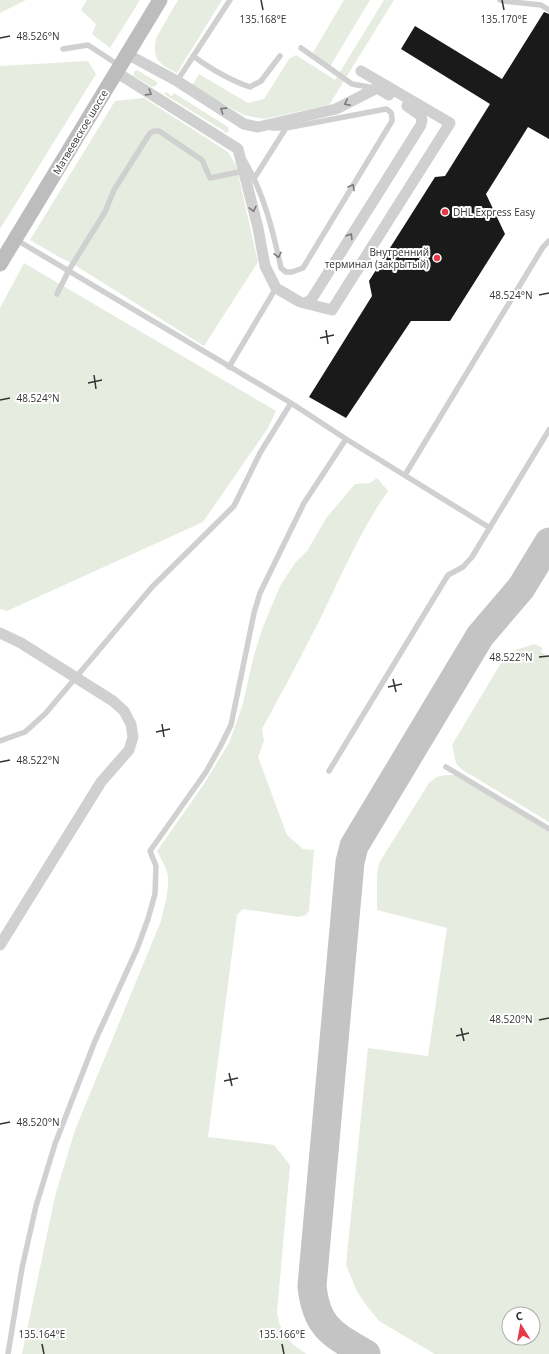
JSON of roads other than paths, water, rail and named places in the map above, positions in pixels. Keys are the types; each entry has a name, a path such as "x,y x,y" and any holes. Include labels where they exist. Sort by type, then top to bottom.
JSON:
{"main road":[{"name":"Матвеевское шоссе","path":"0,264 160,0"}],"street":[{"path":"121,64 177,81 244,124 258,126 336,109 377,88 419,114 422,120 421,125 311,300 305,303"},
{"path":"121,64 237,148 240,153 265,266 276,288 300,302 332,310 450,123 361,71"},
{"path":"0,633 20,643 113,701 124,711 131,724 133,737 129,750 101,782 0,944"}],"lane":[{"path":"177,81 230,0"},
{"path":"500,0 541,5 549,10"},
{"path":"63,49 88,45 121,64"},
{"path":"301,48 352,84 377,88"},
{"path":"193,56 216,72 237,83 250,87 261,81 280,56"},
{"path":"240,153 255,177 267,211 282,268 286,272 292,272 303,268 392,120 392,115 386,109 286,128 258,126"},
{"path":"255,177 286,128"},
{"path":"57,294 68,270 105,212 114,190 150,133 154,130 159,131 202,160 210,178 244,171"},
{"path":"15,239 291,403 346,440 490,528"},
{"path":"405,475 543,247 549,241"},
{"path":"230,367 276,288"},
{"path":"0,741 25,732 45,714 152,587 234,506 260,453 291,403"},
{"path":"329,770 448,575 463,567 472,557 549,430"},
{"path":"8,1354 22,1268 36,1206 55,1144 95,1041 137,950 155,894 156,866 150,851 206,772 231,725 254,613 260,593 304,503 346,440"},
{"path":"446,767 549,829"}],"place":[{"name":"DHL Express Easy","path":"445,212"},
{"name":"Внутренний терминал (закрытый)","path":"437,258"}]}
